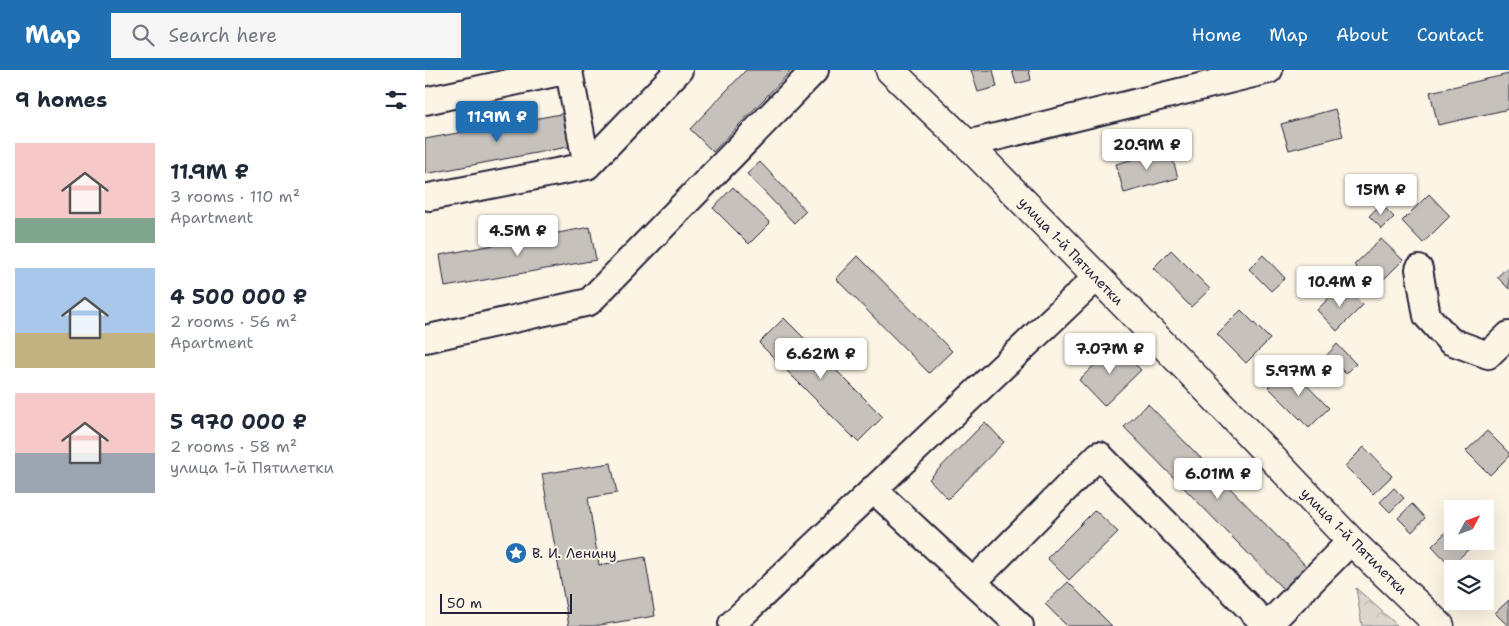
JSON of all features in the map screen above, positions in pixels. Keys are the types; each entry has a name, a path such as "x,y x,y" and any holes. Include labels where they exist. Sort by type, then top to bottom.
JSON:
{"main road":[{"name":"улица 1-й Пятилетки","path":"891,70 967,144 1203,385 1351,541 1440,626"}],"lane":[{"path":"425,101 569,70 587,166"},
{"path":"429,197 587,166 679,70"},
{"path":"425,339 589,302 815,70"},
{"path":"967,144 1269,70"},
{"path":"1419,269 1427,316 1449,341 1488,355 1509,335"},
{"path":"734,626 732,624 1097,277"},
{"path":"973,582 1099,455 1267,626 1351,541"},
{"path":"873,489 1020,626"}],"green space":[{"path":"1356,588 1398,626 1362,626"}],"building":[{"path":"746,70 792,70 713,152 690,129"},
{"path":"971,70 993,70 997,87 978,92"},
{"path":"1012,70 1029,70 1031,80 1016,84"},
{"path":"1509,74 1509,109 1438,125 1430,92"},
{"path":"1335,109 1343,136 1289,150 1281,124"},
{"path":"566,113 573,146 425,174 425,139"},
{"path":"1170,149 1178,178 1124,193 1116,164"},
{"path":"760,162 806,211 794,223 747,174"},
{"path":"733,187 770,223 749,244 713,208"},
{"path":"1429,194 1450,216 1423,243 1402,221"},
{"path":"1381,204 1394,217 1382,229 1369,216"},
{"path":"590,227 596,260 445,287 440,255"},
{"path":"1381,239 1403,260 1376,287 1354,265"},
{"path":"1171,250 1210,289 1191,307 1153,268"},
{"path":"1263,255 1285,278 1271,291 1249,269"},
{"path":"858,256 952,351 929,373 836,279"},
{"path":"1509,266 1509,289 1497,277"},
{"path":"1342,285 1363,305 1337,331 1317,310"},
{"path":"1241,310 1270,339 1246,363 1217,334"},
{"path":"784,318 883,417 858,442 759,343"},
{"path":"1337,344 1356,364 1346,374 1327,355"},
{"path":"1115,345 1141,370 1104,406 1079,380"},
{"path":"1289,367 1329,408 1309,428 1268,387"},
{"path":"1148,404 1313,573 1290,596 1124,427"},
{"path":"985,422 1004,442 948,499 929,479"},
{"path":"1487,431 1509,453 1509,456 1490,475 1466,451"},
{"path":"1364,447 1392,476 1373,494 1345,466"},
{"path":"611,463 617,493 588,498 599,565 645,557 655,616 594,626 569,626 542,474"},
{"path":"1394,488 1404,498 1390,512 1380,502"},
{"path":"1412,504 1425,518 1412,532 1398,518"},
{"path":"1095,510 1118,532 1069,580 1047,558"},
{"path":"1444,534 1444,550 1468,550 1457,560 1445,560 1432,546"},
{"path":"1068,582 1112,626 1067,626 1045,604"},
{"path":"1509,600 1509,626 1508,626 1495,613"}],"place":[{"name":"В. И. Ленину","path":"516,553"}]}
